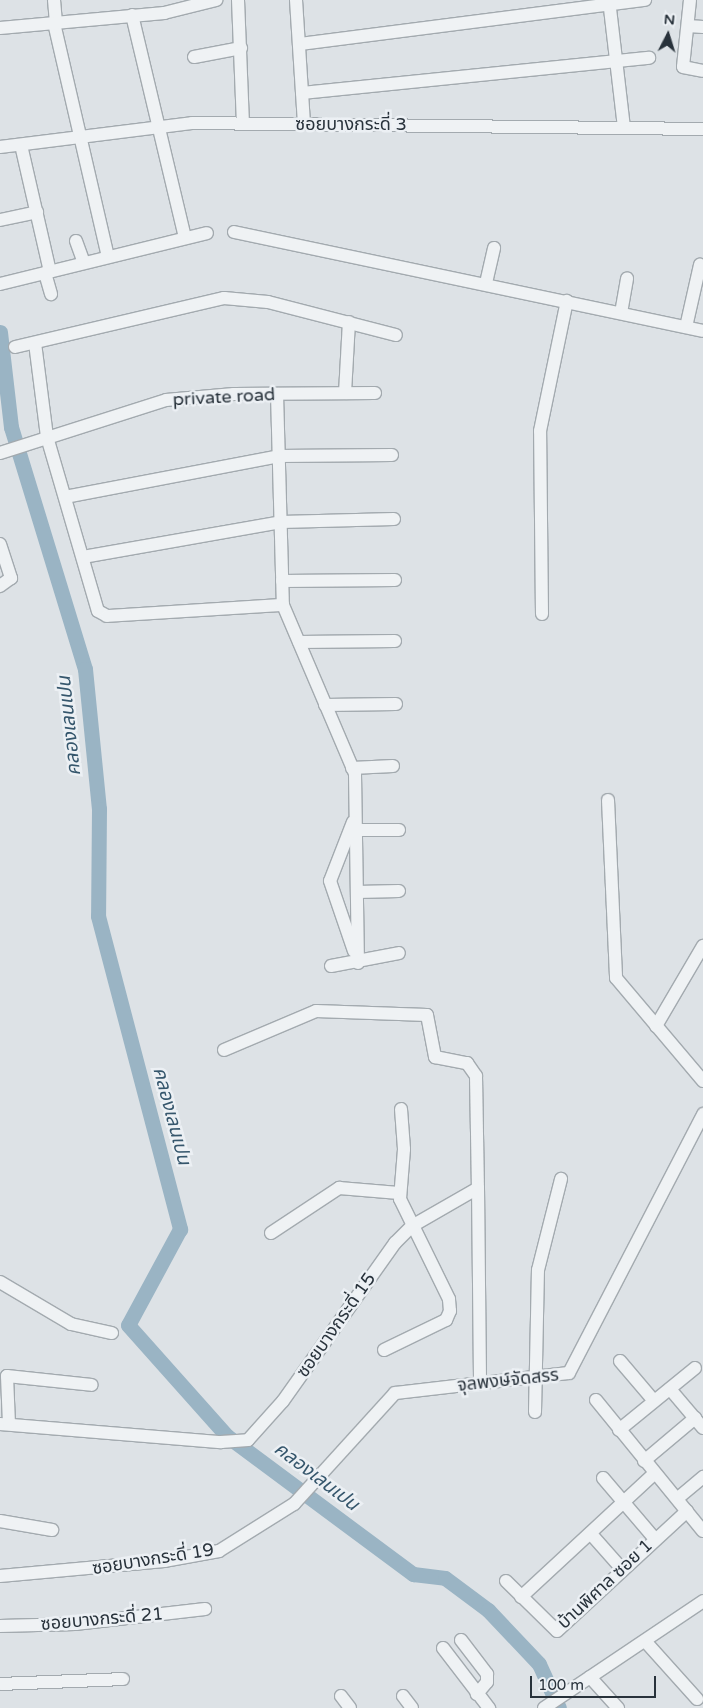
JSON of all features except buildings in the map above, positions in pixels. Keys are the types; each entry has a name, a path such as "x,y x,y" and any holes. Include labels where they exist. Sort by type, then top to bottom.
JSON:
{"street":[{"path":"54,0 55,23 108,257"},
{"path":"0,28 164,13 216,0"},
{"path":"238,0 243,123"},
{"path":"296,0 304,124"},
{"path":"300,44 609,2 645,0"},
{"path":"690,0 683,67 703,71"},
{"path":"609,2 624,128"},
{"path":"132,15 185,238"},
{"path":"688,26 703,27"},
{"path":"194,57 241,48"},
{"path":"302,93 649,58"},
{"name":"ซอยบางกระดี่ 3","path":"0,147 160,129 192,123 703,129"},
{"path":"21,145 51,294"},
{"path":"0,220 36,212"},
{"path":"234,232 486,283 703,331"},
{"path":"0,284 208,233"},
{"path":"76,241 84,263"},
{"path":"486,283 494,248"},
{"path":"686,327 700,265"},
{"path":"621,313 627,279"},
{"path":"15,348 224,298 268,302 396,335"},
{"path":"542,614 540,431 567,301"},
{"path":"345,393 349,322"},
{"path":"35,343 47,437 98,611 107,616 283,605"},
{"name":"private road","path":"1,452 166,400 277,394 375,393"},
{"path":"277,394 283,605 352,768 356,814 358,958"},
{"path":"65,497 279,456 392,455"},
{"path":"83,557 281,522 394,519"},
{"path":"0,544 12,578 0,586"},
{"path":"282,581 395,580"},
{"path":"299,642 396,641"},
{"path":"325,705 396,704"},
{"path":"352,768 393,766"},
{"path":"608,800 615,974 703,1082"},
{"path":"356,814 330,881 358,958"},
{"path":"356,830 399,830"},
{"path":"357,892 399,891"},
{"path":"656,1026 703,946"},
{"path":"331,966 358,958"},
{"path":"224,1050 316,1011 427,1015 435,1057 467,1063 476,1076 480,1382"},
{"path":"384,1350 449,1316 449,1299 412,1226 399,1193 404,1149 401,1109"},
{"name":"จุลพงษ์จัดสรร","path":"294,1504 309,1490 389,1396 480,1382 534,1378 572,1370 703,1114"},
{"path":"535,1412 534,1378 538,1270 561,1179"},
{"path":"271,1233 339,1188 399,1193"},
{"name":"ซอยบางกระดี่ 15","path":"4,1424 221,1442 241,1441 252,1438 283,1401 389,1250 412,1226 478,1188"},
{"path":"0,1282 71,1324 112,1333"},
{"path":"620,1361 654,1401"},
{"path":"618,1430 695,1368"},
{"path":"4,1424 7,1376 92,1385"},
{"path":"644,1461 699,1423 670,1389"},
{"path":"596,1400 618,1430 654,1474 678,1498 703,1531"},
{"path":"521,1597 591,1534 622,1500 654,1474"},
{"path":"678,1498 703,1477"},
{"path":"604,1478 654,1538"},
{"name":"ซอยบางกระดี่ 19","path":"0,1576 209,1554 294,1504"},
{"name":"บ้านพิศาล ซอย 1","path":"506,1581 556,1631 623,1570 654,1538 686,1511"},
{"path":"0,1521 52,1530"},
{"path":"591,1534 623,1570"},
{"path":"546,1707 590,1676 702,1604"},
{"name":"ซอยบางกระดี่ 21","path":"0,1626 75,1624 204,1609"},
{"path":"461,1640 487,1674 487,1682 477,1694"},
{"path":"645,1641 697,1699"},
{"path":"443,1648 489,1708"},
{"path":"590,1676 618,1708"},
{"path":"0,1684 123,1679"},
{"path":"341,1696 350,1708"},
{"path":"403,1696 412,1708"}],"waterway":[{"name":"คลองเลนเปน","path":"0,332 11,427 85,669 99,809 98,916 180,1229 128,1325 227,1436 413,1574 445,1578 488,1610 539,1664 559,1708"}]}
